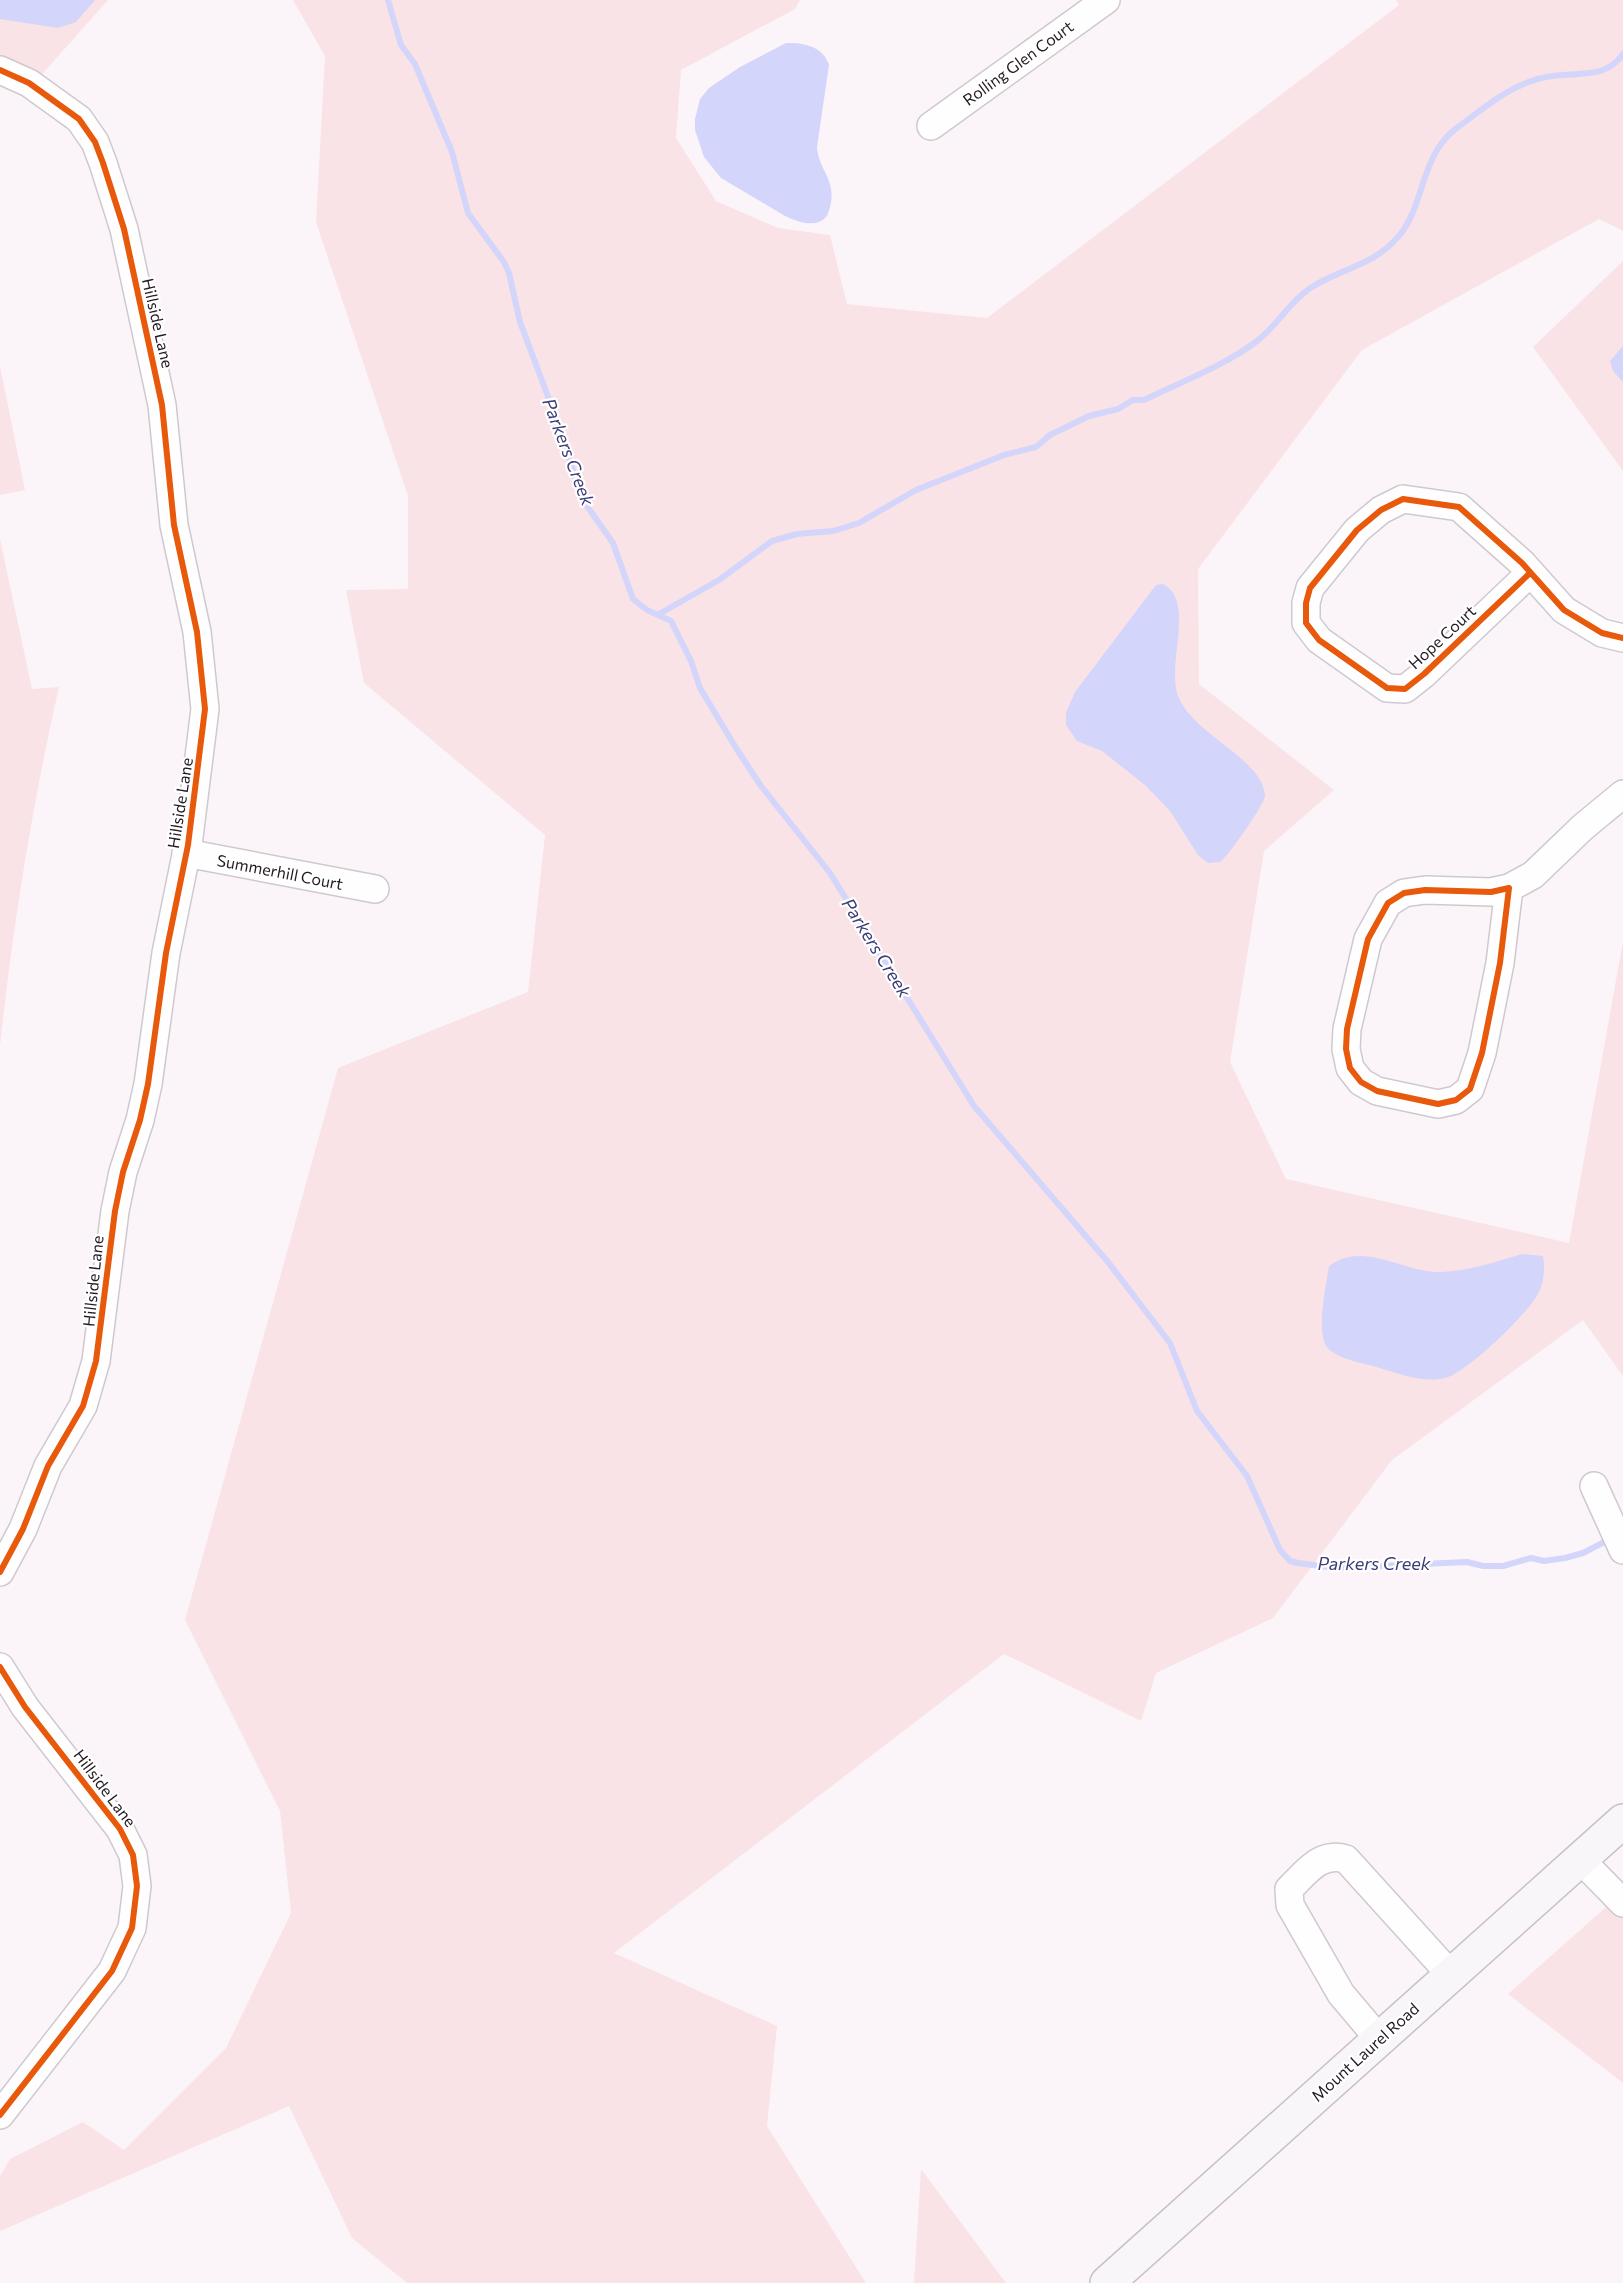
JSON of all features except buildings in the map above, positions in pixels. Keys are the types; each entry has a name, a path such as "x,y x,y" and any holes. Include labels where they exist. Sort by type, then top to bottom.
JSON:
{"main road":[{"name":"Mount Laurel Road","path":"1107,2283 1623,1821"}],"street":[{"name":"Rolling Glen Court","path":"931,126 1106,0"},
{"name":"Hillside Lane","path":"0,70 29,83 84,126 95,142 103,163 124,229 162,405 174,525 197,632 205,690 205,727 186,853 166,953 148,1084 140,1120 123,1172 115,1211 96,1361 83,1406 48,1466 23,1529 0,1572"},
{"name":"Hope Court","path":"1530,573 1424,674 1405,689 1387,688 1319,640 1306,623 1306,603 1310,588 1357,530 1381,510 1403,499 1459,507 1530,573 1564,610 1602,633 1623,638"},
{"path":"1509,888 1500,963 1482,1053 1470,1089 1456,1100 1438,1104 1377,1091 1361,1082 1350,1068 1346,1049 1347,1029 1368,939 1388,903 1404,893 1425,890 1491,892 1509,888 1533,875 1583,827 1623,794"},
{"name":"Summerhill Court","path":"186,853 375,889"},
{"path":"1594,1486 1623,1550"},
{"name":"Hillside Lane","path":"0,1667 24,1707 126,1837 133,1855 137,1892 132,1928 112,1971 0,2115"},
{"path":"1379,2039 1341,1994 1290,1905 1289,1889 1319,1861 1328,1856 1346,1859 1451,1975"},
{"path":"1581,1859 1623,1903"}],"shaded area":[{"path":"0,0 108,0 37,80 0,73"},
{"path":"293,0 800,0 795,9 681,70 676,138 716,201 778,228 830,235 847,304 987,318 1399,5 1396,0 1623,0 1623,231 1599,219 1362,350 1198,569 1199,684 1334,790 1264,851 1230,1062 1286,1179 1569,1243 1623,941 1623,1376 1583,1320 1392,1460 1273,1618 1156,1673 1141,1721 1004,1654 614,1953 777,2026 767,2126 866,2283 407,2283 352,2238 289,2106 0,2231 0,2176 10,2159 83,2122 124,2150 226,2048 291,1913 280,1811 185,1620 338,1068 528,992 545,835 364,683 346,590 408,589 408,496 316,222 325,56"},
{"path":"1623,261 1623,471 1533,347"},
{"path":"0,366 25,490 0,495"},
{"path":"0,539 32,689 59,687 24,866 0,1046"},
{"path":"1623,1892 1623,2083 1508,1994"},
{"path":"921,2169 1006,2283 914,2283"}],"water":[{"path":"0,0 95,0 76,22 58,28 0,19"},
{"path":"786,43 800,43 818,50 829,65 817,147 831,186 831,204 823,220 812,223 785,216 721,178 704,157 695,130 700,99 709,88 740,67"},
{"path":"1623,346 1623,382 1613,371 1610,361"},
{"path":"1163,584 1173,592 1178,604 1175,683 1178,696 1186,710 1198,723 1253,770 1261,782 1265,796 1246,830 1220,862 1208,863 1198,855 1170,811 1145,785 1102,751 1077,741 1066,725 1066,713 1075,692 1156,585"},
{"path":"1522,1254 1543,1256 1544,1274 1539,1292 1511,1327 1482,1354 1455,1374 1435,1379 1405,1375 1343,1357 1332,1352 1325,1344 1322,1317 1329,1266 1343,1259 1356,1256 1370,1257 1427,1271 1441,1272 1472,1268"}],"waterway":[{"name":"Parkers Creek","path":"388,0 401,45 415,64 452,152 468,213 504,262 509,273 520,322 559,426 582,499 613,543 633,599 647,610 671,621 691,661 700,688 736,748 761,786 830,873 974,1106 1108,1262 1170,1343 1197,1411 1247,1476 1280,1550 1290,1561 1336,1568 1467,1562 1483,1566 1503,1566 1531,1558 1544,1561 1565,1558 1583,1553 1612,1538"},
{"path":"659,614 719,580 772,541 797,534 833,531 859,523 916,490 1004,455 1036,447 1050,435 1089,416 1118,409 1133,400 1144,400 1231,358 1264,335 1297,299 1312,287 1368,261 1398,237 1414,210 1436,152 1445,138 1458,127 1502,95 1526,83 1552,76 1600,71 1616,62 1623,54"}],"cycle path":[{"path":"0,70 29,83 79,119 95,142 103,163 124,229 162,405 174,525 197,632 205,709 188,845 166,953 148,1084 140,1120 123,1172 115,1211 96,1361 83,1406 48,1466 23,1529 0,1572"},
{"path":"1530,573 1424,674 1405,689 1387,688 1319,640 1306,623 1306,603 1310,588 1357,530 1381,510 1403,499 1459,507 1522,563 1564,610 1602,633 1623,638"},
{"path":"1509,888 1500,963 1482,1053 1470,1089 1456,1100 1438,1104 1377,1091 1361,1082 1350,1068 1346,1049 1347,1029 1368,939 1388,903 1404,893 1425,890 1491,892 1509,888"},
{"path":"0,1667 25,1707 120,1829 133,1855 137,1886 132,1928 112,1971 0,2115"}]}
